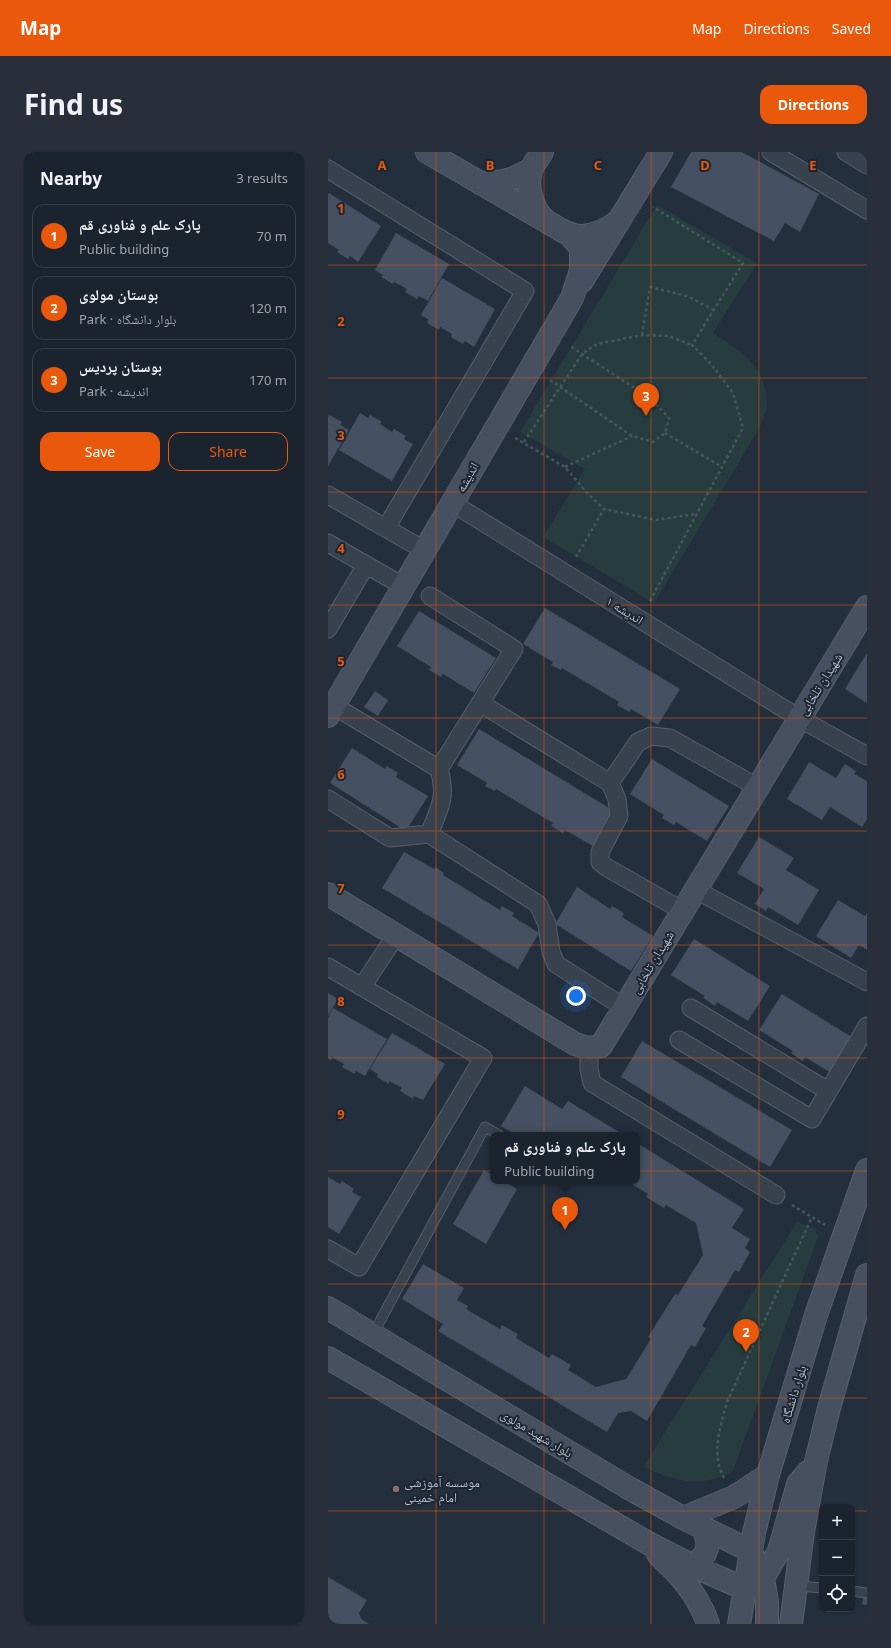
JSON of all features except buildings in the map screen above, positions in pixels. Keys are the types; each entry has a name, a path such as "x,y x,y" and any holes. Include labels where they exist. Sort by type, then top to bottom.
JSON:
{"main road":[{"path":"427,152 569,234 581,236 594,234 606,230 616,223"},
{"path":"572,298 616,223 661,152"},
{"path":"480,183 498,183 516,178 537,160"},
{"path":"537,160 529,183 531,197 536,210 545,221"},
{"name":"انديشه","path":"331,711 572,298 581,270 581,248 569,234"},
{"name":"شهیدان تلخابی","path":"589,1048 601,1046 867,608"},
{"path":"328,894 575,1044 589,1048"},
{"name":"بلوار دانشگاه","path":"739,1624 751,1551 768,1475 816,1315 867,1170"},
{"path":"791,1624 803,1532 816,1461 829,1408 867,1275"},
{"name":"بلوار شهید مولوی","path":"328,1308 627,1487 683,1518 751,1551"},
{"path":"328,1358 650,1544 744,1590 763,1578 779,1551 798,1484 816,1461"},
{"path":"683,1518 734,1497 768,1475"},
{"path":"693,1566 702,1559 707,1549 707,1537 702,1527"},
{"path":"650,1544 660,1557 676,1571 692,1593 706,1617 708,1624"},
{"path":"751,1551 763,1578 767,1602 768,1624"}],"street":[{"path":"771,152 795,158 867,210"},
{"path":"846,152 867,165"},
{"path":"328,169 525,291 386,528"},
{"path":"328,495 424,550"},
{"name":"اندیشه ۱","path":"452,503 799,718 867,756"},
{"path":"328,543 403,586"},
{"path":"328,629 366,565"},
{"path":"429,834 442,803 443,785 439,769 514,649 430,596"},
{"path":"480,703 610,783 617,799 619,816 600,852 600,862 606,867 683,911"},
{"path":"331,711 439,769"},
{"path":"610,783 638,742 651,736 670,738 757,787"},
{"path":"328,799 390,838 429,834 538,904 547,924 550,952 556,964 625,1008"},
{"path":"696,890 867,982"},
{"path":"362,987 396,935"},
{"path":"328,967 483,1058 359,1267 328,1249"},
{"path":"691,1008 828,1092"},
{"path":"679,1040 812,1119 867,1026"},
{"path":"589,1048 589,1069 592,1083 776,1195"}],"lane":[{"path":"373,1334 485,1127 494,1132"},
{"path":"797,1586 819,1588"},
{"path":"855,1591 867,1593"}],"path":[{"path":"634,195 743,263 692,345"},
{"path":"642,335 650,287 687,296 714,310"},
{"path":"531,368 561,386 632,436 653,442 665,433 669,418 650,398 551,333"},
{"path":"524,442 582,354 597,344 642,335 668,336 692,345 711,364 733,393 743,428 640,619"},
{"path":"496,428 524,442 565,467 588,494 604,509 656,520 697,514"},
{"path":"665,433 722,466"},
{"path":"565,467 632,436"},
{"path":"566,574 604,509"},
{"path":"776,1195 844,1236"},
{"path":"734,1497 722,1474 717,1460 720,1427 727,1402 812,1217"}],"green space":[{"path":"657,205 757,263 713,333 742,353 757,369 766,390 767,406 759,429 654,603 543,537 585,469 520,432"},
{"path":"797,1222 815,1229 818,1237 733,1471 721,1477 710,1480 688,1481 666,1476 643,1467"}],"place":[{"name":"بوستان پردیس","path":"646,416"},
{"name":"پارک علم و فناوری قم","path":"565,1230"},
{"name":"بوستان مولوی","path":"746,1352"},
{"name":"موسسه آموزشی امام خمینی","path":"396,1489"}]}
